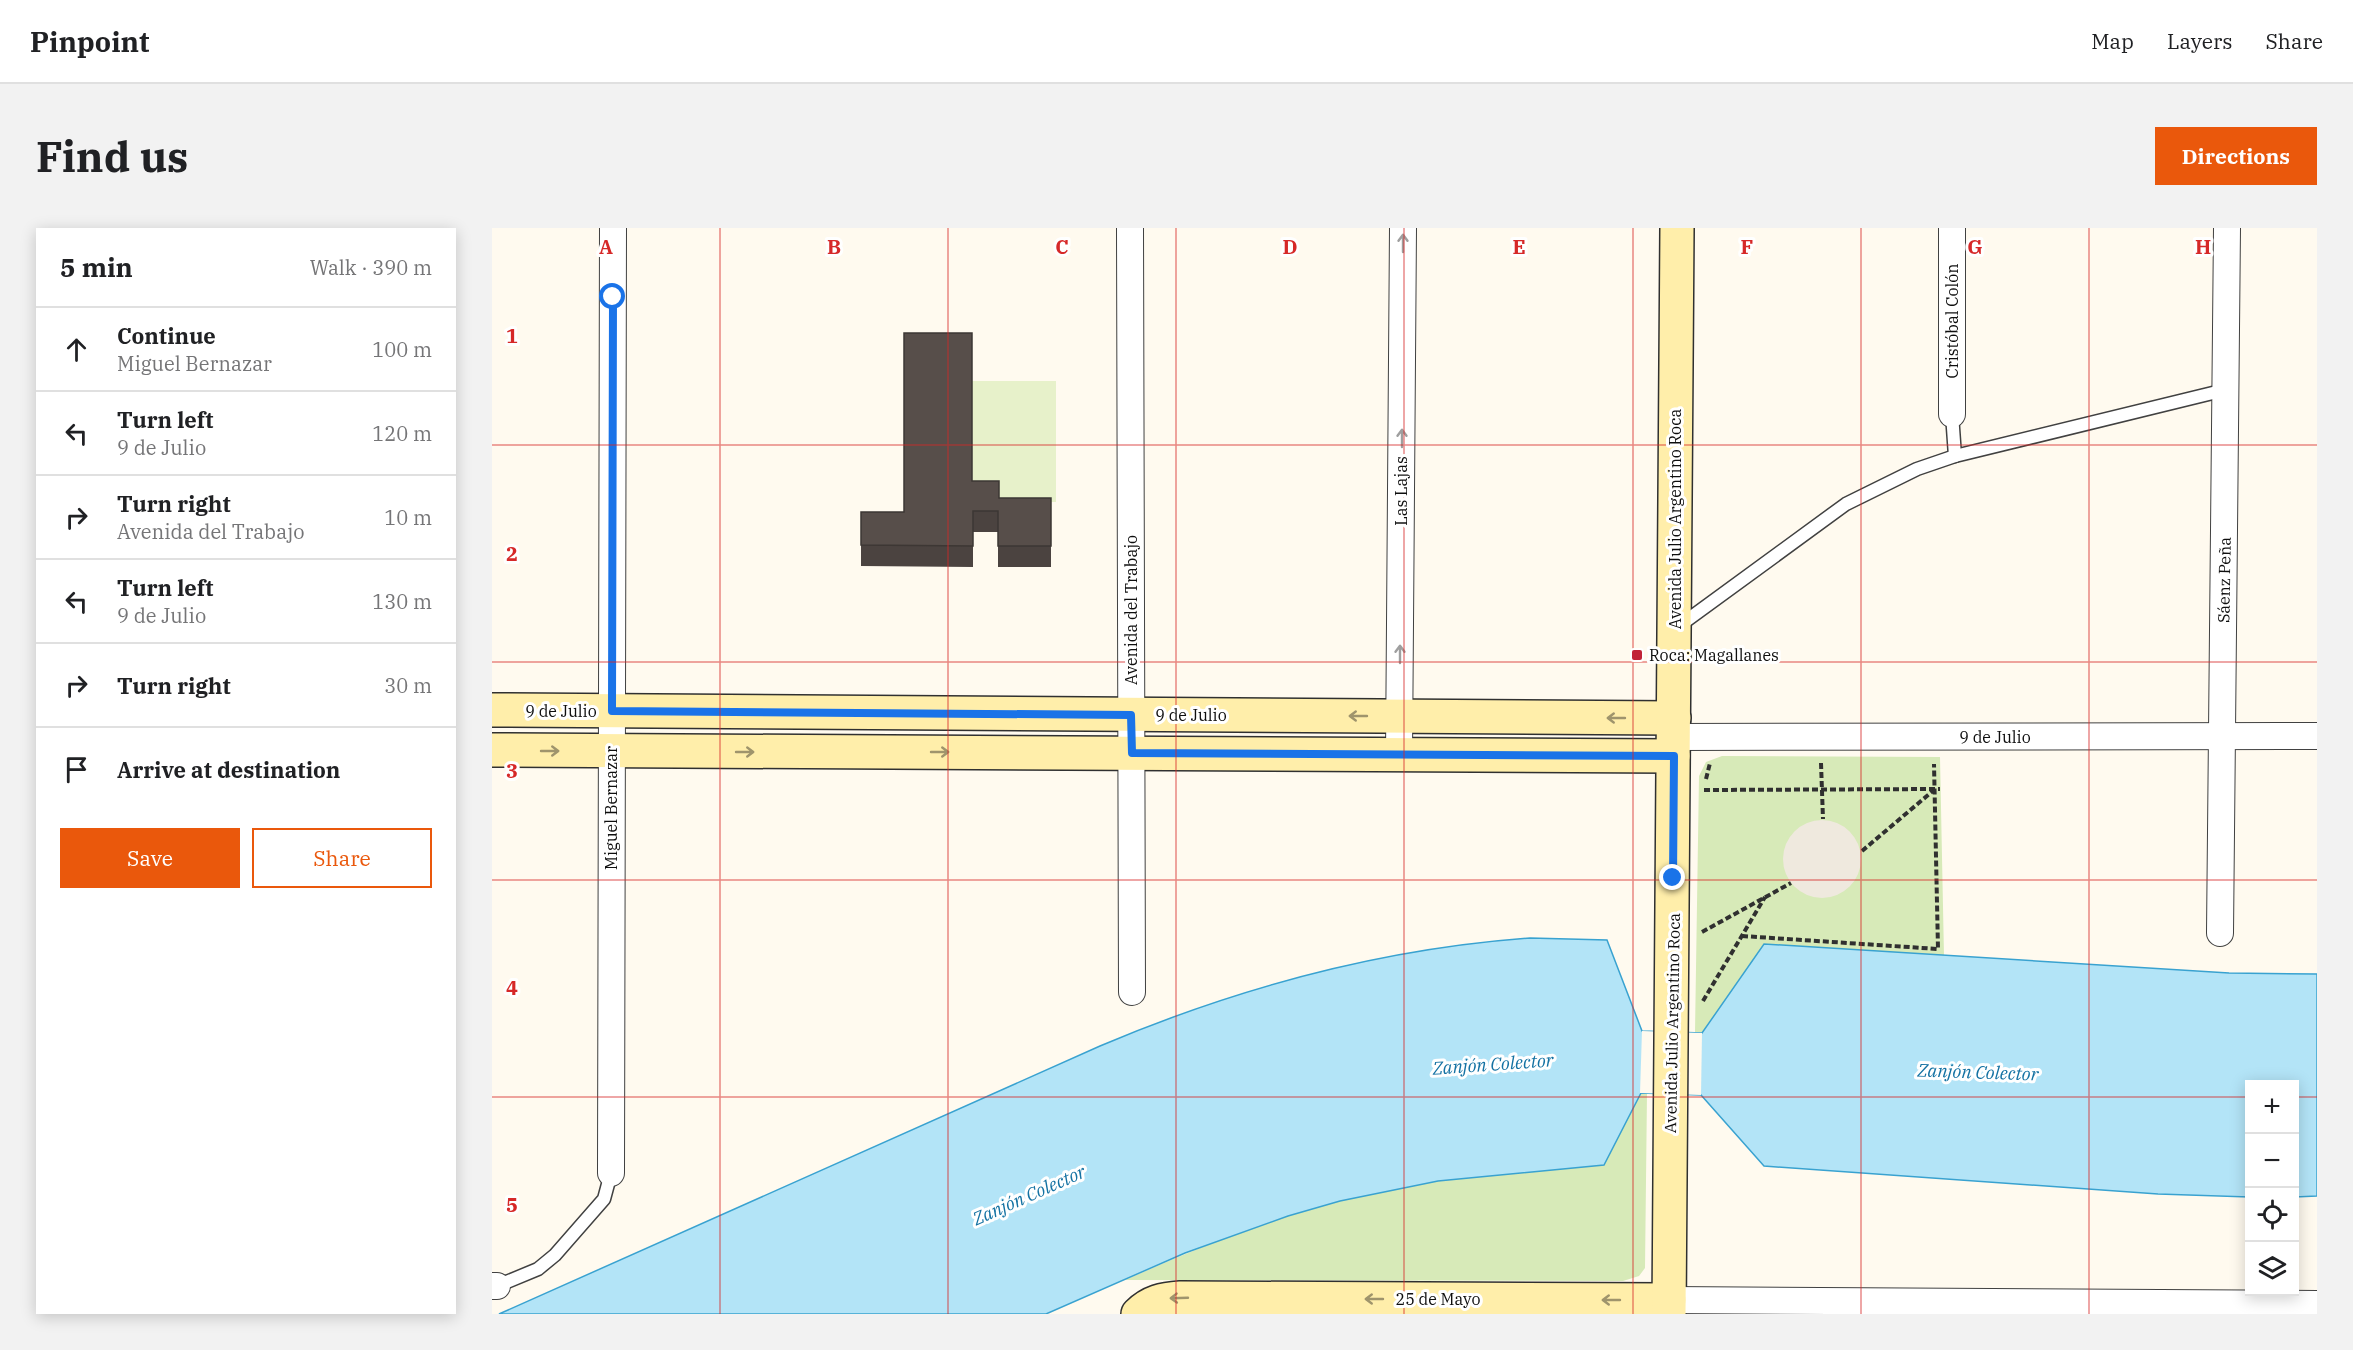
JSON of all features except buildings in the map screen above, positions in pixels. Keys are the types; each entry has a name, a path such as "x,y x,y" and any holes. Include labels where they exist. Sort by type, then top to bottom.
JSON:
{"street":[{"name":"Miguel Bernazar","path":"611,1173 613,228"},
{"name":"Avenida del Trabajo","path":"1130,228 1132,992"},
{"name":"Las Lajas","path":"1399,754 1403,228"},
{"name":"Avenida Julio Argentino Roca","path":"1669,1307 1677,228"},
{"name":"Cristóbal Colón","path":"1952,228 1952,414"},
{"name":"Sáenz Peña","path":"2220,933 2227,228"},
{"name":"9 de Julio","path":"492,710 1400,717 1674,737"},
{"name":"9 de Julio","path":"492,750 1399,754 1674,737 2317,736"},
{"name":"25 de Mayo","path":"1133,1313 1158,1301 1180,1298 1669,1307 2209,1309 2317,1304"}],"lane":[{"path":"1674,630 1846,504 1917,469 1955,456 2225,390"},
{"path":"1952,414 1955,456"},
{"path":"495,1286 528,1275 546,1263 598,1207 608,1188 611,1173"}],"path":[{"path":"1821,757 1822,819"},
{"path":"1742,936 1938,949 1934,757"},
{"path":"1862,851 1934,789"},
{"path":"1699,790 1941,789"},
{"path":"1700,933 1791,883"},
{"path":"1699,1006 1765,897"}],"green space":[{"path":"972,381 1056,381 1056,502 972,502"},
{"path":"1722,756 1940,757 1944,956 1764,944 1703,1032 2249,1080 2245,1080 2245,1084 1695,1032 1699,776 1706,762"},
{"path":"1198,1064 1647,1093 1645,1268 1639,1276 1623,1281 1125,1280 1256,1227 1323,1205 1391,1189 1444,1180 1604,1165 1640,1094 629,1314"}],"shaded area":[{"path":"1814,820 1830,820 1844,826 1855,837 1861,851 1861,867 1855,881 1844,892 1830,898 1814,898 1800,892 1789,881 1783,867 1783,851 1789,837 1800,826"}],"water":[{"name":"Zanjón Colector","path":"1530,938 1607,940 1642,1031 1702,1033 1764,944 2229,973 2317,974 2317,1196 2299,1197 2299,1080 2245,1080 2245,1197 2158,1194 1764,1166 1701,1095 1641,1093 1604,1165 1438,1181 1340,1201 1288,1216 1185,1253 1046,1314 499,1314 1100,1046 1152,1025 1257,989 1310,974 1364,961 1474,943"}],"pier":[{"path":"1642,1031 1702,1033 1701,1095 1640,1093"}],"place":[{"name":"Roca: Magallanes","path":"1637,655"}],"route":[{"path":"613,297 612,711 1131,715 1132,753 1674,756 1673,878"}]}
